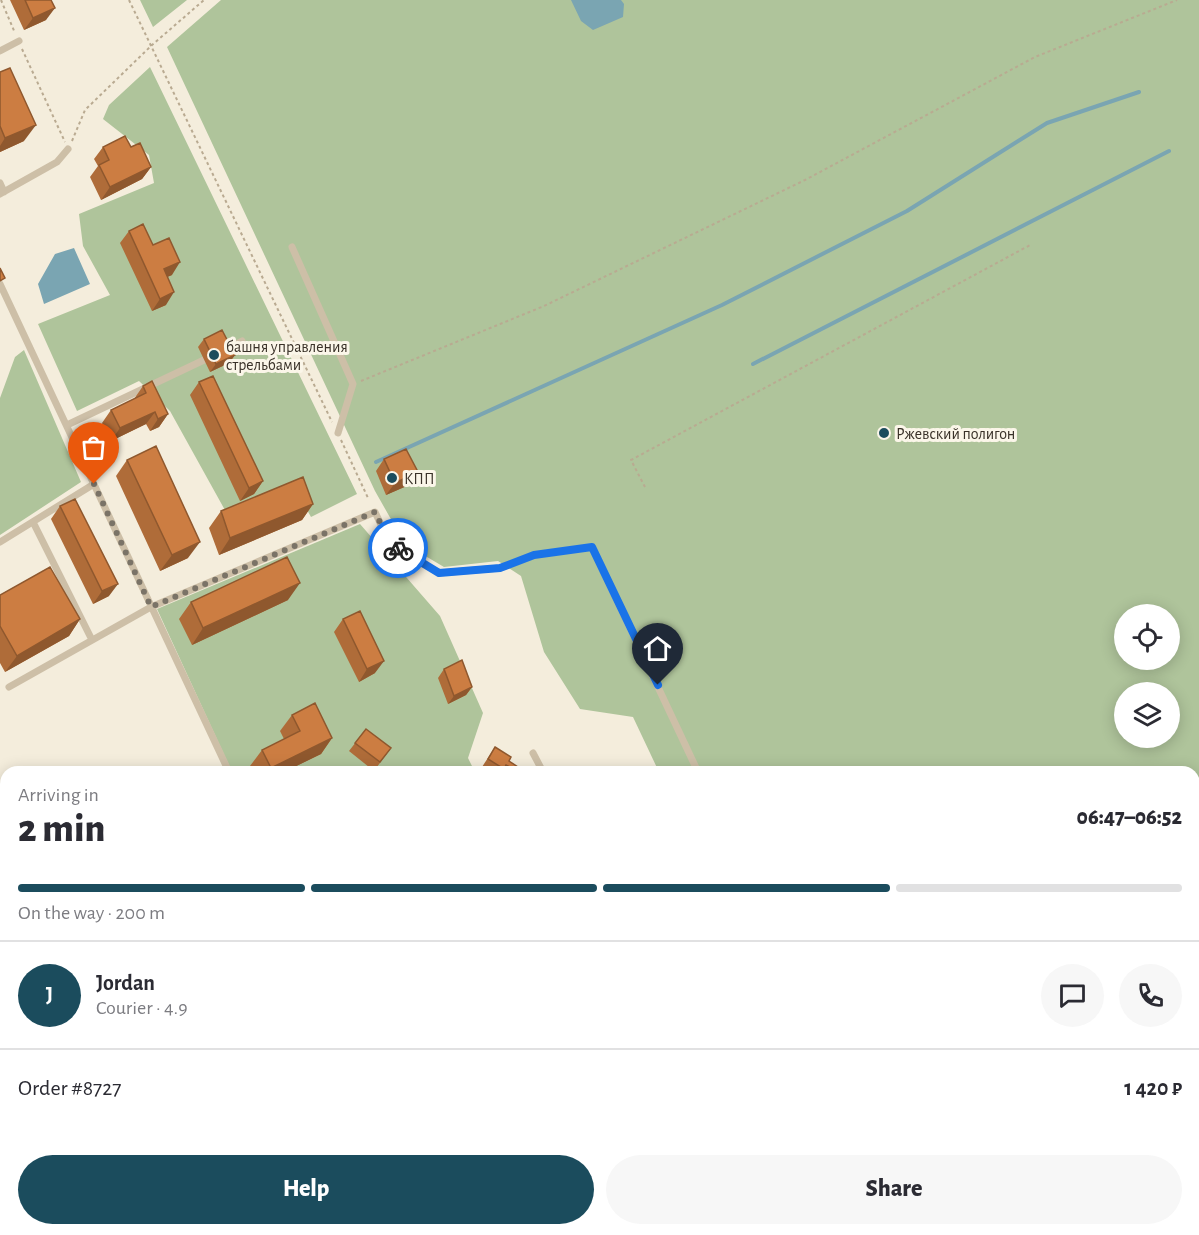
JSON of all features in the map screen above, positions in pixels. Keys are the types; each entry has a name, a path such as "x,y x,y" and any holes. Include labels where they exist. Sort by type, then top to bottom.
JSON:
{"lane":[{"path":"0,51 19,41"},
{"path":"0,183 2,193 57,162 68,149"},
{"path":"292,247 353,384 338,433"},
{"path":"0,284 226,766"},
{"path":"223,351 242,341"},
{"path":"67,425 204,360"},
{"path":"0,542 94,484"},
{"path":"9,687 151,607 375,512 390,543 439,573 500,568 534,555 592,547 695,766"},
{"path":"33,522 92,640"},
{"path":"533,753 540,766"}],"path":[{"path":"1,0 68,149"},
{"path":"129,0 369,498"},
{"path":"68,149 85,110 152,45 204,0"},
{"path":"353,384 544,306 806,180 1035,57 1177,0"},
{"path":"645,487 631,460 1032,244"}],"green space":[{"path":"140,0 187,0 153,27"},
{"path":"221,0 1199,0 1199,766 656,766 633,717 580,709 544,652 521,576 498,561 444,567 405,544 375,491 167,47"},
{"path":"150,67 357,494 311,517 292,483 226,512 170,411 139,381 77,411 38,324 110,295 83,246 79,214 154,183 149,155 103,119 109,105"},
{"path":"24,350 81,482 0,535 0,398 15,357"},
{"path":"360,524 440,616 483,713 468,758 472,766 229,766 157,609"}],"water":[{"path":"571,0 621,0 624,4 623,17 593,30 581,21"},
{"path":"74,248 90,284 44,304 38,284 55,254"}],"building":[{"path":"25,0 51,0 55,8 33,18"},
{"path":"10,68 36,125 5,138 0,126 0,72"},
{"path":"125,136 131,147 140,143 151,167 110,187 99,165 109,160 103,147"},
{"path":"143,224 153,245 169,238 180,262 164,269 174,292 160,299 129,231"},
{"path":"0,268 5,278 0,281"},
{"path":"222,330 235,355 216,364 204,339"},
{"path":"213,376 263,481 249,488 199,382"},
{"path":"152,381 168,414 158,419 155,412 120,428 111,410 146,393 143,386"},
{"path":"156,446 200,542 172,555 127,460"},
{"path":"406,449 418,472 395,483 384,459"},
{"path":"303,477 313,504 230,538 221,511"},
{"path":"75,499 118,584 102,591 60,506"},
{"path":"287,557 300,583 203,628 191,602"},
{"path":"50,567 80,619 17,656 0,626 0,595"},
{"path":"360,611 384,661 367,669 343,619"},
{"path":"462,660 472,687 454,696 444,669"},
{"path":"315,703 332,738 275,766 270,766 262,750 300,731 292,715"},
{"path":"366,729 391,748 380,762 355,743"},
{"path":"495,747 511,757 509,761 516,766 499,766 488,759"}],"waterway":[{"path":"376,462 722,305 907,211 1047,123 1139,92"},
{"path":"753,364 1169,151"}],"way so far":[{"path":"94,484 151,607 375,512 390,543 398,548"}],"place":[{"name":"башня управления стрельбами","path":"214,355"},
{"name":"Ржевский полигон","path":"884,433"},
{"name":"КПП","path":"392,478"}],"route":[{"path":"398,548 439,573 500,568 534,555 592,547 658,685"}]}
